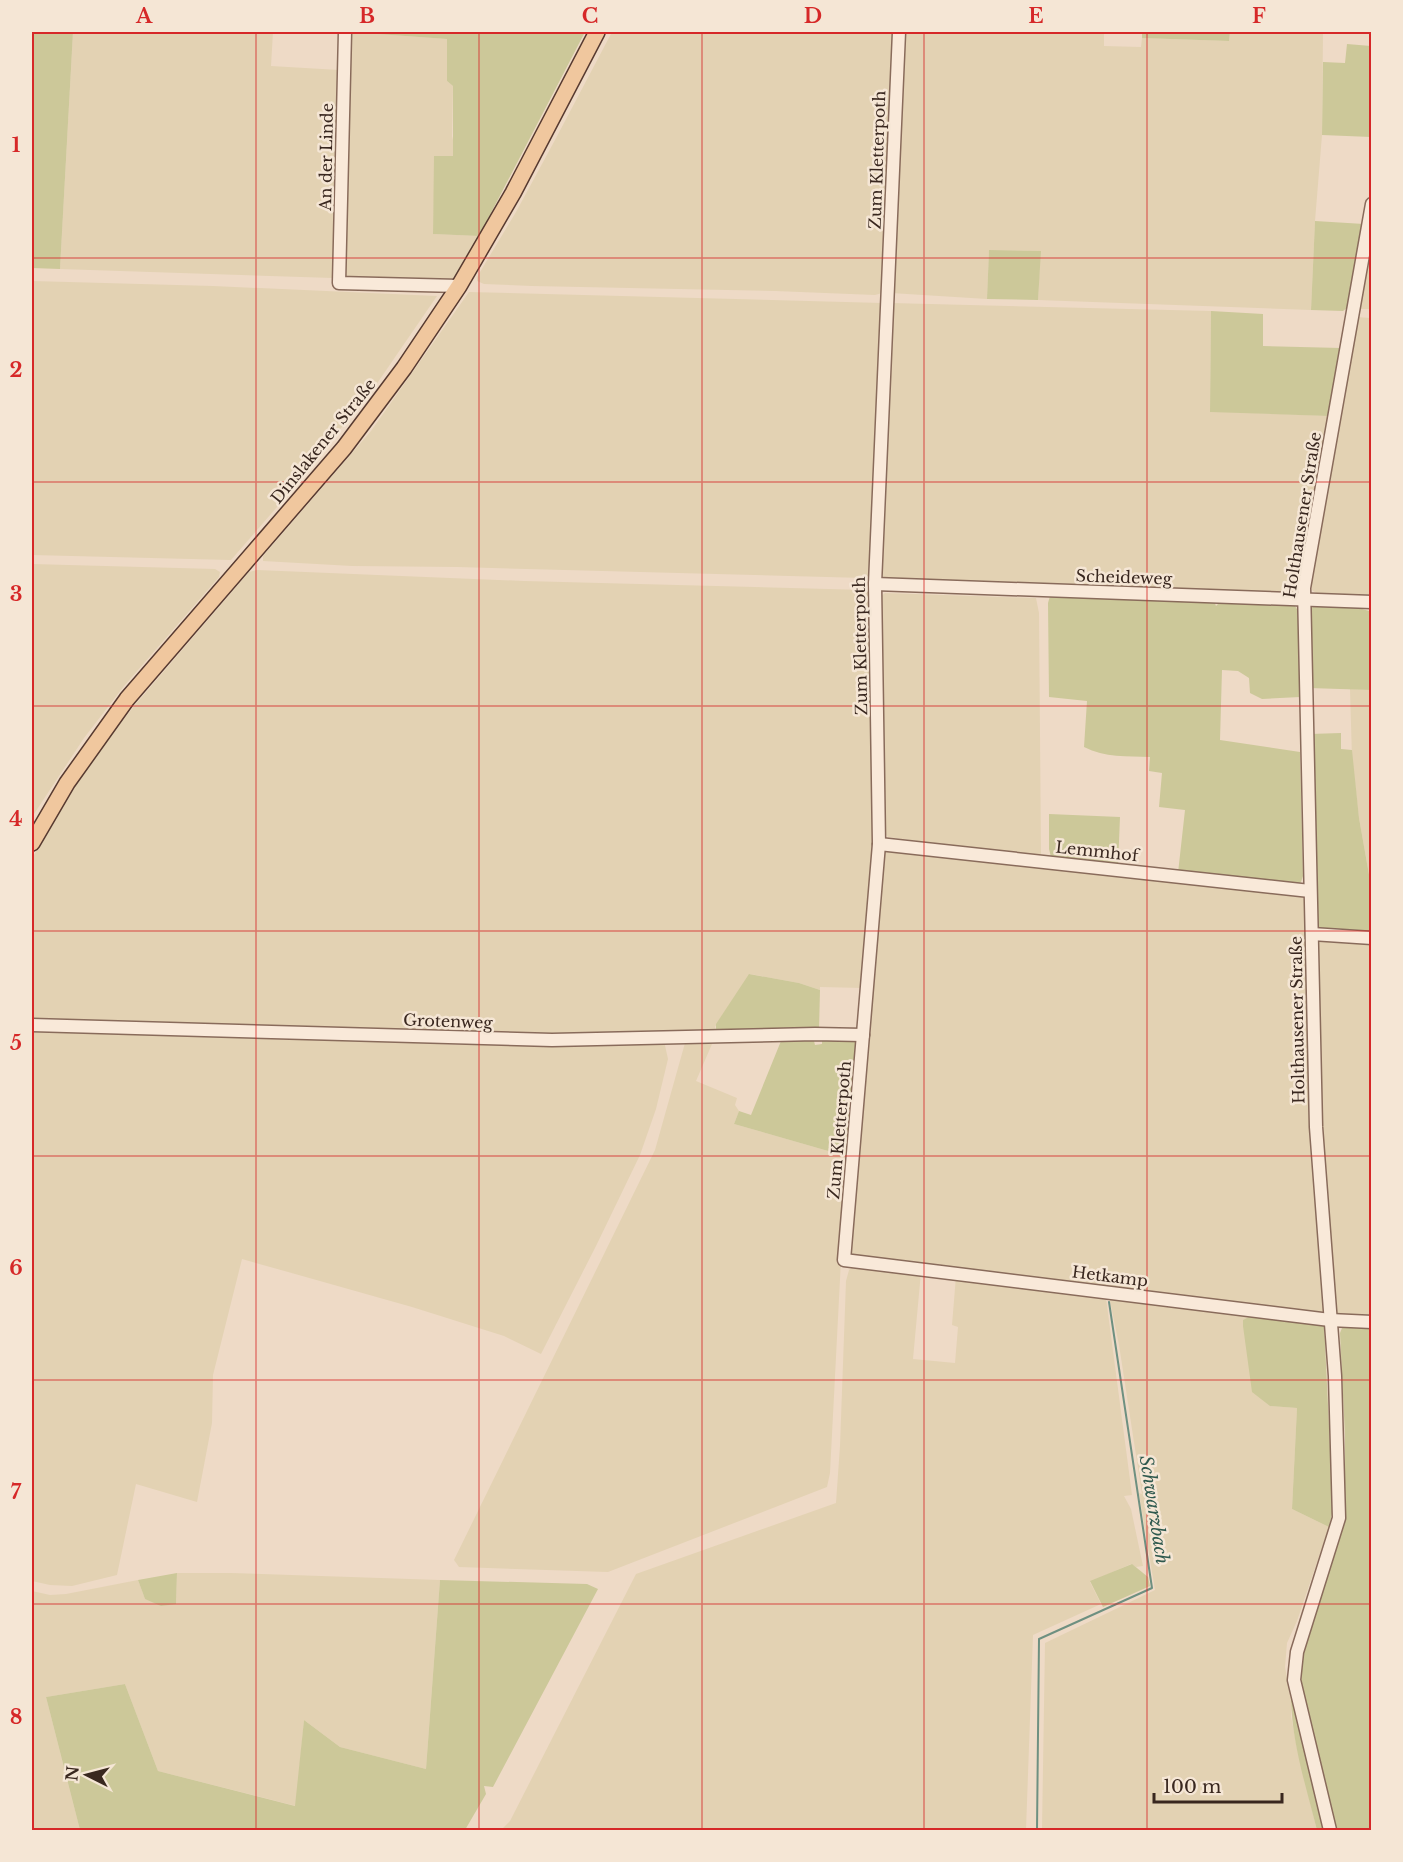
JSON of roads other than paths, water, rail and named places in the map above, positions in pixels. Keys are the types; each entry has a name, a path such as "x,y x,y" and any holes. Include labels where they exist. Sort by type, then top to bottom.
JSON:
{"main road":[{"name":"Dinslakener Straße","path":"32,843 67,783 127,699 344,448 404,368 459,286 513,194 597,32"}],"street":[{"name":"An der Linde","path":"345,32 339,283 459,286"},
{"name":"Zum Kletterpoth","path":"844,1260 879,844 875,584 899,32"},
{"name":"Holthausener Straße","path":"1330,1830 1294,1680 1297,1652 1339,1518 1335,1376 1316,1127 1304,600 1306,576 1371,204"},
{"name":"Scheideweg","path":"875,584 1371,602"},
{"name":"Lemmhof","path":"879,844 1310,891"},
{"path":"1312,934 1371,938"},
{"name":"Grotenweg","path":"32,1025 552,1040 863,1035"},
{"name":"Hetkamp","path":"844,1260 1330,1320 1371,1322"}],"waterway":[{"name":"Schwarzbach","path":"1037,1830 1039,1639 1152,1588 1109,1302"}]}
